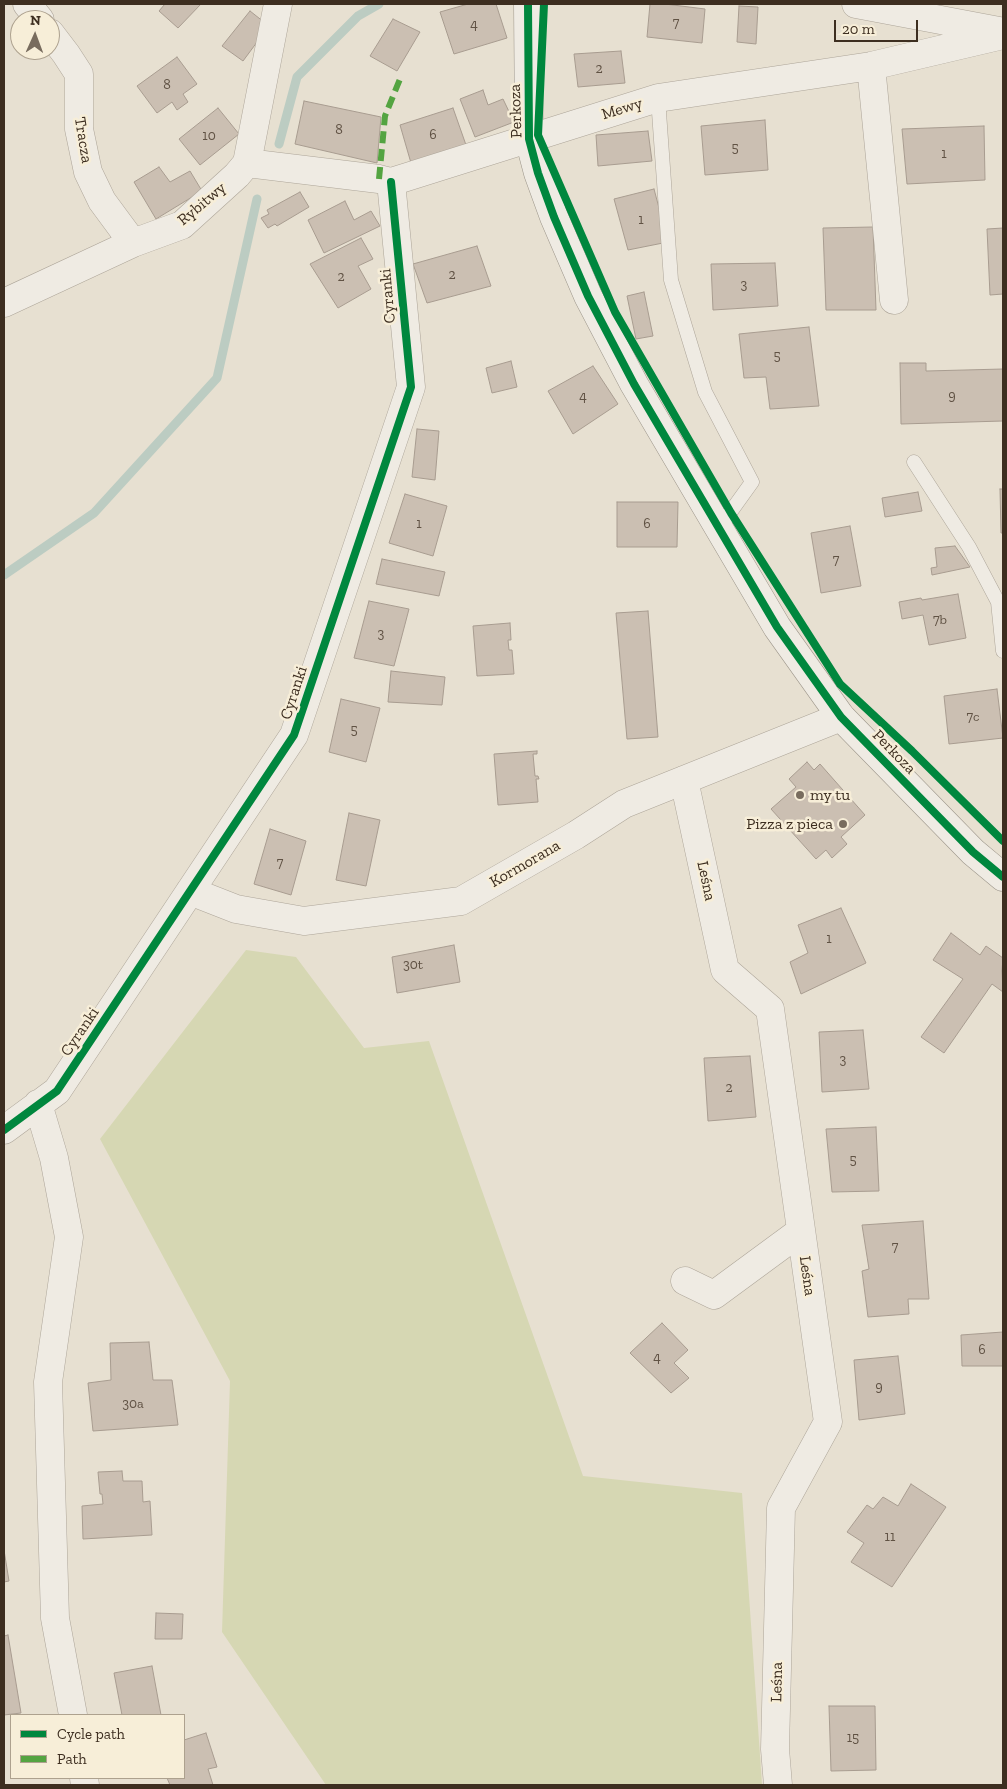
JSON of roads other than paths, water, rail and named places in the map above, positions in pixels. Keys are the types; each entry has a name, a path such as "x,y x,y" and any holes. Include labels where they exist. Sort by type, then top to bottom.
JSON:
{"street":[{"path":"247,163 278,4"},
{"name":"Perkoza","path":"528,4 529,139 538,173 554,217 588,296 662,433 777,626 841,717 973,852 1003,877"},
{"path":"856,4 1003,33"},
{"name":"Mewy","path":"247,163 391,182 658,98 870,66 1003,33"},
{"name":"Tracza","path":"60,46 79,74 78,129 88,172 102,201 133,243"},
{"path":"870,66 894,300"},
{"name":"Rybitwy","path":"4,303 133,243 182,225 238,175 247,163"},
{"name":"Cyranki","path":"4,1130 57,1091 294,735 410,387 391,182"},
{"name":"Kormorana","path":"190,891 236,909 304,921 461,901 576,835 624,804 841,717"},
{"name":"Leśna","path":"684,780 725,970 770,1009 828,1422 781,1508 775,1749 778,1785"},
{"path":"38,1104 54,1158 69,1237 48,1382 55,1618 73,1714"},
{"path":"685,1281 714,1295 801,1231"}],"lane":[{"path":"658,98 671,280 705,392 752,482 719,528"},
{"path":"914,462 969,547 998,602 1003,651"}],"waterway":[{"path":"279,144 297,77 358,16 379,4"},
{"path":"4,575 94,513 217,378 257,199"}],"place":[{"name":"my tu","path":"800,795"},
{"name":"Pizza z pieca","path":"843,824"}]}
